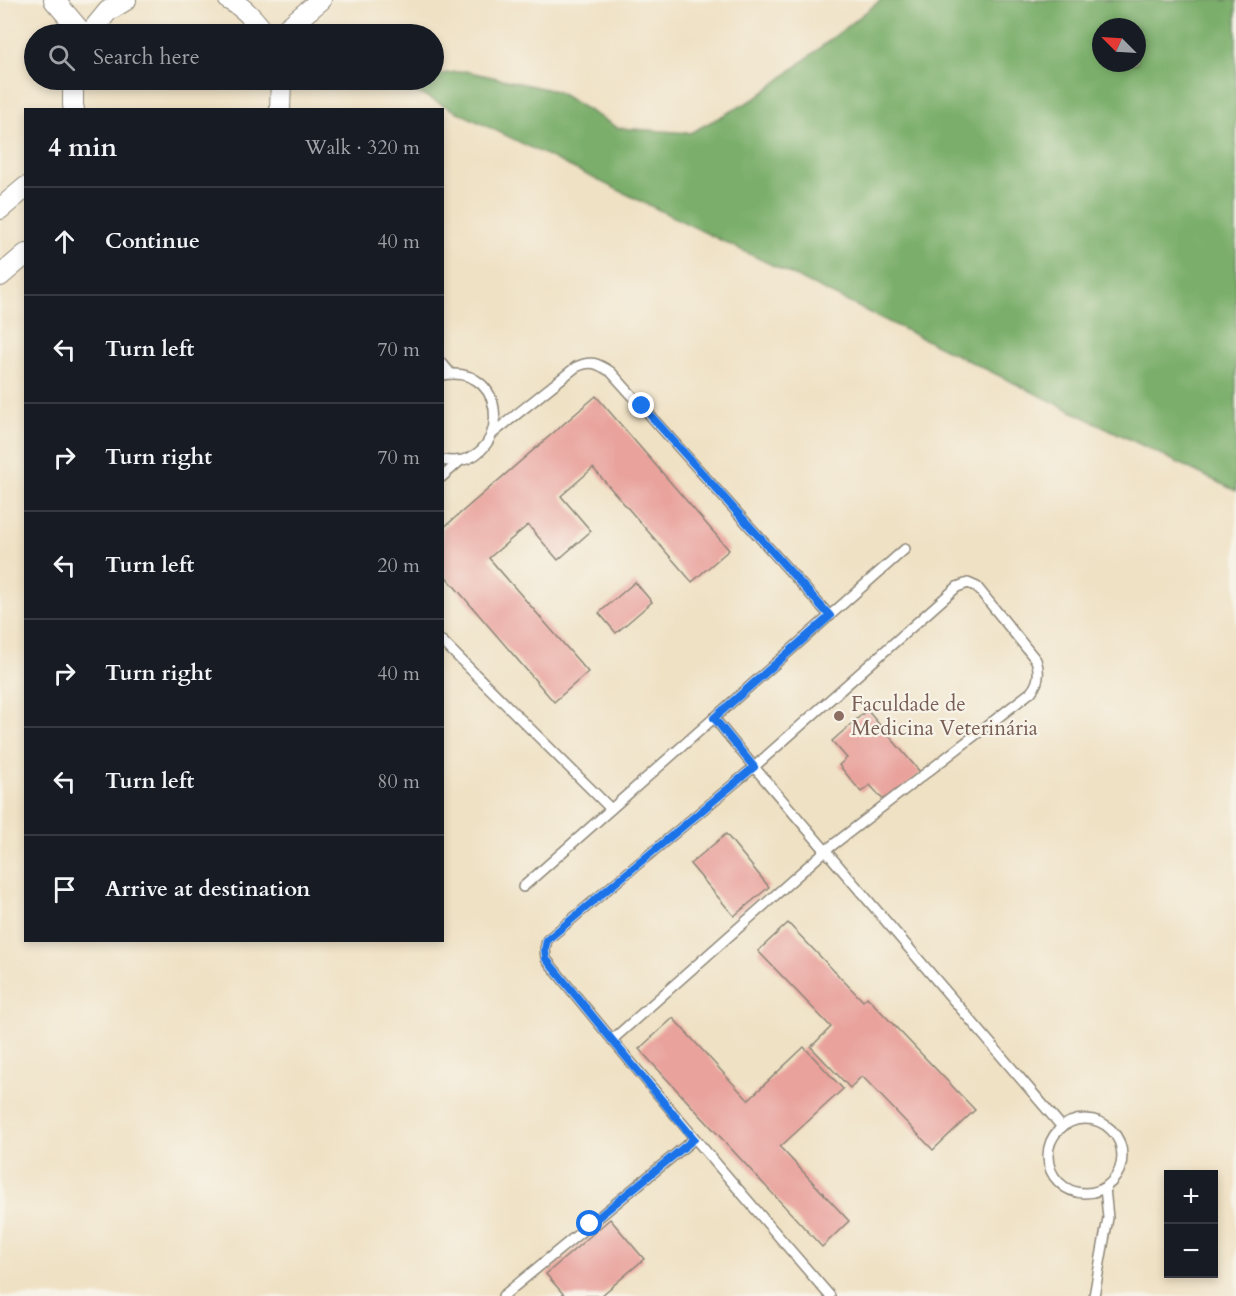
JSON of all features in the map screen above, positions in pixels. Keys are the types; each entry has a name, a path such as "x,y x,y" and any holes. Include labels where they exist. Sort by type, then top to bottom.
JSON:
{"street":[{"path":"54,0 74,24"},
{"path":"97,24 108,11 126,0"},
{"path":"292,24 321,0"},
{"path":"235,1 258,24"},
{"path":"73,90 73,108"},
{"path":"280,90 280,108"},
{"path":"0,209 24,189"},
{"path":"0,276 24,256"}],"lane":[{"path":"492,434 576,368 585,363 603,366 830,616"},
{"path":"444,475 460,461 474,456 484,447 492,434 495,420 494,406 488,393 478,382 466,376 447,374"},
{"path":"444,460 460,461"},
{"path":"523,886 905,549"},
{"path":"612,1040 825,851 1031,692 1038,681 1036,660 980,590 968,583 957,587 754,767 547,940 545,949 546,959 612,1040 830,1296"},
{"path":"444,643 611,810"},
{"path":"714,718 1062,1127"},
{"path":"1096,1120 1107,1125 1121,1145 1120,1169 1114,1180 1105,1188 1093,1193 1081,1194 1059,1183 1051,1173 1048,1148 1053,1136 1072,1121 1096,1120"},
{"path":"503,1296 694,1139"},
{"path":"1094,1296 1108,1218 1105,1188"}],"green space":[{"path":"881,0 1236,0 1236,491 412,90 444,90 444,74 465,71 556,91 618,128 690,133 756,98"}],"building":[{"path":"596,396 729,550 692,582 593,468 561,496 591,531 558,560 528,525 489,558 588,672 554,702 444,574 444,527"},
{"path":"635,582 652,602 616,633 599,613"},
{"path":"867,710 921,773 886,803 870,785 861,792 839,765 847,758 832,741"},
{"path":"726,834 769,887 734,916 690,864"},
{"path":"788,923 863,1001 867,997 975,1110 933,1150 862,1076 850,1088 811,1047 831,1027 758,951"},
{"path":"673,1018 748,1100 804,1047 843,1089 780,1147 849,1221 822,1247 639,1049"},
{"path":"610,1219 644,1259 601,1296 565,1296 546,1274"}],"place":[{"name":"Faculdade de Medicina Veterinária","path":"839,716"}],"route":[{"path":"590,1224 694,1139 546,959 547,940 754,767 714,718 830,616 642,406"}]}
